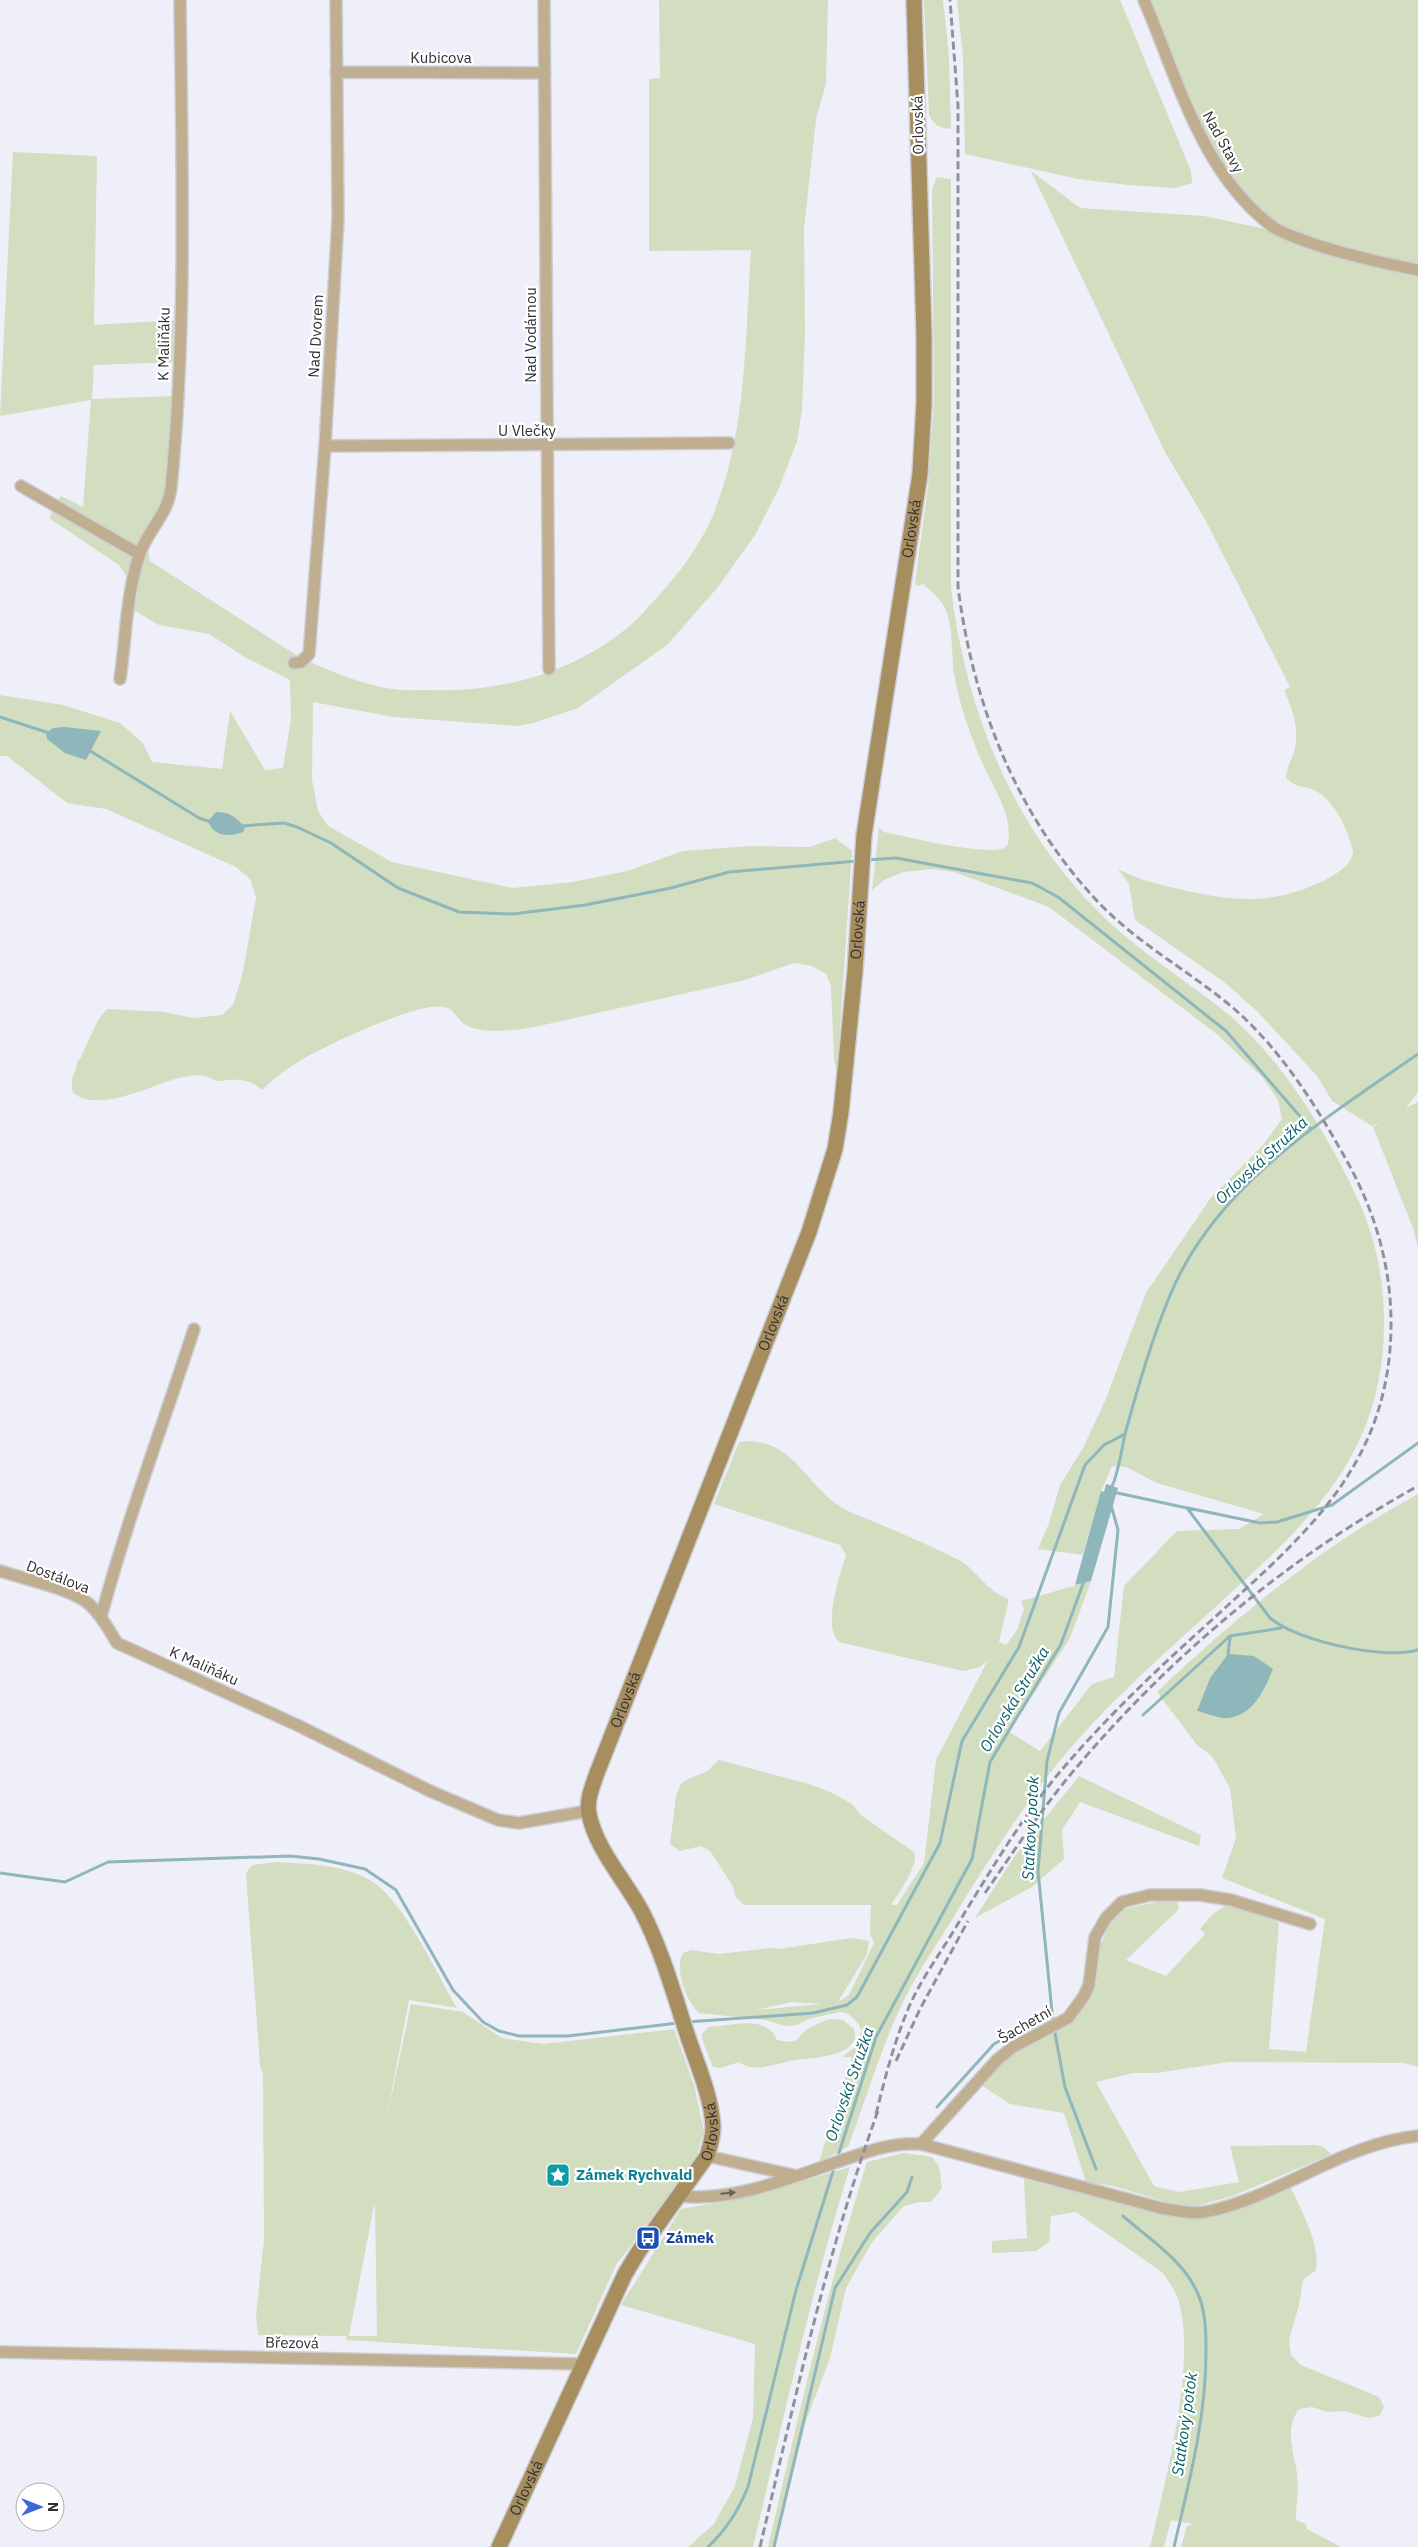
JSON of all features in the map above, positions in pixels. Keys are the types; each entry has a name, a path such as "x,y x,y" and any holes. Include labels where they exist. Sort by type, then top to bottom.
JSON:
{"main road":[{"name":"Orlovská","path":"499,2547 582,2364 630,2264 707,2156 713,2132 712,2116 707,2094 654,1939 641,1911 604,1851 588,1811 589,1799 597,1773 738,1415 825,1184 835,1149 846,1073 862,852 920,474 924,403 914,0"}],"street":[{"name":"K Maliňáku","path":"120,679 129,592 139,554 162,516 171,482 178,378 182,171 180,0"},
{"name":"Nad Dvorem","path":"294,663 301,662 309,654 325,446 338,218 336,0"},
{"name":"Nad Vodárnou","path":"544,0 549,670"},
{"name":"Nad Stavy","path":"1144,0 1190,112 1224,178 1246,202 1274,229 1372,260 1418,270"},
{"name":"Kubicova","path":"336,72 545,73"},
{"name":"U Vlečky","path":"325,446 547,446 729,443"},
{"path":"21,486 139,554"},
{"path":"101,1617 119,1549 139,1496 194,1329"},
{"name":"Dostálova","path":"0,1571 71,1594 89,1604 101,1617"},
{"name":"K Maliňáku","path":"101,1617 117,1643 297,1725 430,1791 498,1820 519,1824 588,1811"},
{"name":"Šachetní","path":"921,2144 997,2060 1013,2047 1068,2018 1089,1986 1095,1937 1106,1918 1122,1902 1150,1895 1200,1895 1231,1900 1310,1924"},
{"path":"680,2196 753,2191 882,2146 921,2144 1161,2208 1188,2213 1210,2211 1245,2199 1372,2146 1418,2136"},
{"path":"707,2156 793,2176"},
{"name":"Březová","path":"0,2352 582,2364"}],"green space":[{"path":"659,0 828,0 826,83 816,119 804,229 805,331 802,411 797,441 779,488 755,535 718,587 667,645 578,708 518,726 394,717 313,702 312,780 318,811 328,826 392,862 512,888 573,882 627,871 683,851 750,846 810,847 835,838 852,851 837,1072 834,1061 831,986 826,974 812,966 794,963 745,980 514,1030 496,1031 469,1027 452,1011 443,1007 431,1007 396,1017 336,1042 296,1063 272,1080 262,1090 247,1081 218,1081 206,1076 197,1076 183,1077 127,1096 112,1099 85,1099 73,1093 72,1082 77,1061 80,1059 98,1020 107,1009 164,1012 193,1018 222,1015 233,1005 243,972 256,897 250,879 236,867 106,809 67,803 7,756 0,756 0,695 63,705 120,723 143,743 152,762 222,769 230,711 265,770 283,768 291,719 290,680 243,656 209,634 159,625 132,609 138,593 119,565 49,518 61,496 83,507 91,400 0,416 13,152 97,156 94,325 177,320 176,362 94,365 92,399 174,396 168,486 160,515 146,537 150,561 296,655 351,679 401,690 454,690 505,684 530,678 578,660 601,647 637,619 688,560 700,542 722,490 731,457 738,423 742,388 751,250 649,251 649,79 660,78"},
{"path":"924,0 943,0 949,58 951,129 937,125 929,115"},
{"path":"957,0 1120,0 1191,171 1192,183 1176,188 1078,179 965,154 963,57"},
{"path":"1147,0 1418,0 1418,267 1367,257 1275,227 1219,163 1190,104"},
{"path":"1031,171 1080,208 1204,216 1275,231 1418,271 1418,1092 1406,1108 1418,1102 1418,1248 1413,1228 1373,1127 1380,1122 1372,1126 1332,1101 1318,1077 1258,1012 1224,982 1135,920 1129,884 1118,869 1142,879 1183,890 1220,897 1255,899 1289,894 1325,880 1350,861 1353,852 1340,816 1328,801 1314,790 1290,782 1286,778 1296,743 1296,727 1293,713 1284,690 1290,687 1206,521 1165,452"},
{"path":"937,177 951,179 951,588 968,676 981,720 997,761 1017,802 1040,840 1067,876 1097,910 1158,962 1244,1028 1264,1049 1301,1098 1333,1151 1365,1216 1381,1276 1384,1322 1380,1371 1370,1413 1354,1452 1332,1486 1306,1519 1277,1550 1106,1709 1050,1773 998,1847 911,1987 889,2033 848,2147 819,2162 852,2057 842,2057 854,2048 862,2031 858,2023 849,2014 840,2012 808,2019 797,2025 785,2026 765,2020 699,2013 686,1993 681,1976 681,1960 683,1953 691,1950 719,1954 771,1948 779,1949 851,1938 869,1941 867,1954 838,2002 849,1995 874,1943 870,1933 871,1905 744,1905 735,1896 733,1886 710,1851 701,1846 680,1851 670,1844 676,1796 681,1784 706,1772 719,1760 809,1784 830,1792 852,1804 862,1816 914,1852 914,1864 911,1871 891,1905 897,1905 924,1863 936,1760 988,1660 980,1667 963,1671 839,1642 834,1635 832,1613 846,1555 840,1545 714,1504 739,1442 757,1442 772,1446 785,1453 828,1497 841,1507 899,1532 966,1565 1001,1596 1009,1599 999,1642 1006,1645 1017,1630 1024,1609 1021,1601 1091,1581 1070,1638 1009,1732 1040,1751 1092,1684 1114,1677 1124,1586 1177,1531 1239,1529 1264,1514 1157,1483 1126,1467 1112,1466 1101,1491 1083,1555 1038,1549 1049,1523 1060,1485 1083,1448 1105,1401 1146,1293 1210,1199 1263,1145 1282,1119 1278,1100 1262,1077 1218,1035 1049,907 954,872 932,869 904,872 886,879 872,890 879,828 884,832 929,842 986,850 1007,846 1009,837 1007,819 1001,801 977,751 960,700 954,674 951,630 947,614 944,606 934,594 923,584 917,586 915,582 928,487 934,399 932,189","holes":["791,2002 822,2004 756,2010"]},
{"path":"1418,1494 1418,2067 1404,2063 1229,2062 1156,2073 1133,2073 1096,2082 1154,2186 1179,2192 1239,2182 1230,2146 1316,2145 1323,2147 1332,2154 1233,2196 1196,2206 1183,2207 1113,2186 1086,2182 1064,2113 1010,2104 981,2085 1015,2050 1069,2021 1096,1987 1100,1947 1110,1922 1124,1909 1176,1898 1179,1909 1126,1960 1166,1976 1205,1934 1200,1929 1213,1914 1227,1905 1254,1911 1279,1923 1269,2049 1306,2052 1325,1919 1222,1878 1236,1838 1230,1788 1212,1756 1197,1745 1157,1692 1218,1636 1281,1584 1382,1515","holes":["1228,1654 1241,1714 1226,1718 1197,1711 1210,1678"]},
{"path":"1079,1776 1201,1835 1199,1846 1080,1802 1062,1830 1064,1859 1032,1887 975,1918 1014,1857"},
{"path":"277,1862 301,1863 336,1868 370,1880 395,1903 407,1920 457,2008 409,2000 386,2122 411,2004 463,2012 502,2038 543,2044 674,2029 694,2085 704,2132 695,2160 616,2265 576,2354 346,2340 347,2336 258,2335 256,2315 264,2239 263,2075 260,2065 246,1873 252,1865","holes":["375,2204 377,2336 349,2336"]},
{"path":"829,2019 843,2020 854,2029 855,2038 851,2045 843,2051 822,2057 794,2060 766,2067 752,2067 739,2062 721,2068 713,2067 702,2039 702,2034 708,2027 747,2023 765,2027 772,2032 777,2040 791,2042 797,2040 811,2027"},
{"path":"904,2153 932,2157 939,2166 942,2188 931,2202 920,2202 904,2206 872,2242 846,2288 830,2358 806,2421 775,2547 768,2547 826,2306 867,2162"},
{"path":"850,2167 810,2309 753,2547 688,2547 714,2524 735,2486 753,2418 755,2344 621,2305 681,2209 753,2196"},
{"path":"1024,2179 1188,2219 1211,2216 1291,2188 1313,2238 1317,2259 1316,2270 1303,2280 1299,2305 1289,2340 1291,2355 1301,2365 1379,2397 1384,2407 1379,2416 1369,2418 1344,2411 1327,2412 1312,2407 1299,2409 1294,2417 1291,2441 1298,2479 1296,2520 1306,2524 1307,2529 1341,2547 1181,2547 1187,2526 1193,2524 1171,2520 1164,2547 1150,2547 1170,2459 1181,2394 1184,2332 1179,2301 1163,2273 1076,2212 1051,2216 1049,2242 1036,2251 992,2253 992,2241 1027,2238"}],"water":[{"path":"64,727 101,731 86,760 65,753 47,739 46,733 53,728"},
{"path":"216,812 229,814 235,818 245,827 243,832 232,835 218,833 208,821"},
{"path":"1106,1484 1118,1488 1091,1581 1075,1585 1101,1491 1104,1492"},
{"path":"1228,1654 1254,1656 1273,1669 1262,1693 1251,1707 1237,1716 1221,1718 1197,1711 1210,1678"}],"waterway":[{"path":"0,717 49,733"},
{"path":"87,749 199,818 211,822"},
{"path":"241,826 284,823 297,827 331,843 398,888 459,912 513,914 585,905 671,888 729,872 857,861"},
{"path":"866,860 896,858 1032,883 1058,897 1226,1031 1311,1129"},
{"name":"Orlovská Stružka","path":"1111,1489 1118,1469 1130,1416 1152,1345 1171,1293 1191,1254 1216,1219 1245,1187 1277,1157 1311,1129 1418,1054"},
{"path":"687,2022 813,2013 847,2005 857,1997 940,1843 962,1741 1019,1647 1085,1465 1104,1445 1125,1434"},
{"path":"1188,1508 1260,1523 1277,1522 1332,1505 1418,1443"},
{"path":"1113,1492 1187,1508 1270,1618 1283,1626 1319,1641 1363,1650 1384,1652 1418,1650"},
{"name":"Statkový potok","path":"1053,2022 1038,1871 1047,1761 1059,1713 1108,1627 1118,1530 1111,1505"},
{"name":"Orlovská Stružka","path":"837,2159 876,2037 972,1859 990,1762 1061,1644 1084,1581"},
{"path":"1143,1715 1230,1636 1281,1628"},
{"path":"1228,1654 1230,1638"},
{"path":"0,1873 65,1882 108,1862 290,1856 319,1859 365,1869 396,1890 453,1990 483,2022 499,2031 519,2036 568,2036 678,2023"},
{"path":"937,2107 994,2044 1052,2014"},
{"name":"Statkový potok","path":"1054,2028 1065,2087 1096,2169"},
{"name":"Orlovská Stružka","path":"708,2547 731,2519 748,2487 796,2290 835,2165"},
{"path":"774,2547 835,2288 870,2233 907,2192 912,2177"},
{"name":"Statkový potok","path":"1123,2216 1164,2250 1183,2270 1197,2292 1204,2314 1206,2352 1200,2426 1174,2547"}],"railway":[{"path":"876,2114 894,2047 914,1997 1005,1848 1045,1791 1111,1716 1166,1662 1274,1563 1306,1530 1334,1496 1357,1459 1375,1419 1387,1374 1391,1323 1385,1260 1373,1220 1358,1182 1311,1100 1282,1060 1250,1023 1216,994 1115,919 1071,870 1045,834 1023,797 1004,757 988,716 975,674 965,631 958,587 958,106 950,0"},
{"path":"985,1893 1034,1822 1066,1780 1104,1736 1185,1654 1229,1616 1320,1546 1418,1486"},
{"path":"896,2061 920,2009 968,1921"},
{"path":"760,2547 813,2326 843,2216 879,2108"}],"place":[{"name":"Zámek Rychvald","path":"558,2175"},
{"name":"Zámek","path":"648,2238"}]}
